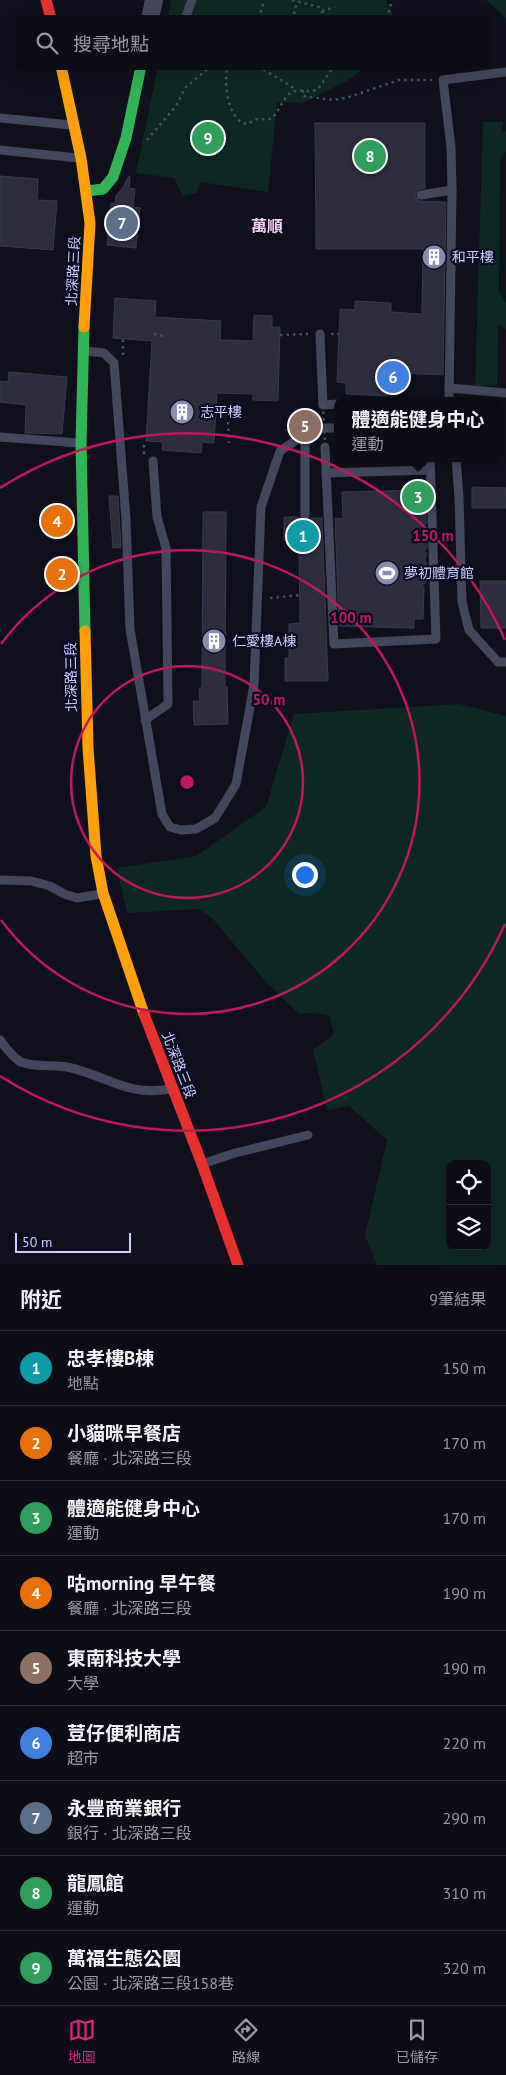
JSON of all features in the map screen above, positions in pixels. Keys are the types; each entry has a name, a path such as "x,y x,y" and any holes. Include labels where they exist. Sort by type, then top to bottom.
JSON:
{"main road":[{"path":"46,0 49,15"},
{"name":"北深路三段","path":"62,70 81,158 90,223 83,351 82,443 88,748 96,856 103,893 141,1008 202,1164 238,1265"},
{"path":"87,191 103,189 113,177 126,138 140,70"}],"street":[{"path":"151,15 154,0"}],"lane":[{"path":"186,15 192,0"},
{"path":"449,397 452,190 451,147 444,80 506,72"},
{"path":"0,118 74,125"},
{"path":"0,150 81,158"},
{"path":"421,195 452,190"},
{"path":"320,334 323,405 334,404"},
{"path":"83,351 104,353 114,363 126,519 130,629 162,814 170,827 181,830 196,830 214,818 236,784 254,685 260,507 280,451 305,434 323,428 334,428"},
{"path":"449,388 506,393"},
{"path":"305,434 305,518"},
{"path":"0,437 82,443"},
{"path":"324,447 334,644 436,639 430,462"},
{"path":"145,720 168,704 166,548 157,517 153,461"},
{"path":"456,462 462,602 469,630 498,662 506,662"},
{"path":"326,473 430,470"},
{"path":"0,880 31,881 50,886 64,894 77,898 103,893"},
{"path":"0,1040 19,1061 38,1067 65,1066 134,1090 160,1091 172,1088"},
{"path":"202,1164 235,1153 308,1136"}],"path":[{"path":"260,15 264,0"},
{"path":"292,0 319,7 324,15"},
{"path":"389,15 392,0"},
{"path":"294,14 297,1"},
{"path":"322,10 334,8"},
{"path":"146,142 176,106 185,88 206,70"},
{"path":"227,70 225,79 230,106 243,123 270,119 290,93 304,90 315,91 332,70"},
{"path":"264,70 297,91"},
{"path":"304,90 303,96 332,100 346,98 408,79 444,80"},
{"path":"154,334 164,336"},
{"path":"323,405 324,447"},
{"path":"228,422 228,443"},
{"path":"263,598 300,595"}],"green space":[{"path":"171,0 386,0 393,15 168,15"},
{"path":"486,0 506,0 506,18"},
{"path":"157,70 361,70 350,79 303,103 277,102 268,192 201,182 196,193 183,196 174,178 136,173"},
{"path":"483,122 503,122 502,133 506,131 506,151 500,160 499,292 506,303 506,329 498,324 497,386 475,386"},
{"path":"459,704 506,716 506,1265 377,1265 365,1236 387,1140 349,1106 327,1110 313,1050 334,1034 330,1016 313,1013 299,1014 266,982 213,919 199,909 127,913 117,868 196,856 266,807 294,714"}],"building":[{"path":"315,123 425,123 425,188 417,190 415,196 419,201 446,202 443,375 401,373 401,387 387,386 387,396 346,394 346,383 337,382 340,309 355,310 355,301 391,303 391,312 422,314 423,249 316,249"},
{"path":"0,176 38,179 37,200 57,201 53,250 0,246"},
{"path":"128,177 130,177 129,188 135,189 133,207 140,208 136,248 107,245 111,203 115,204 116,196"},
{"path":"115,298 156,301 155,317 221,321 220,340 253,341 254,315 272,316 272,327 280,327 278,401 253,400 253,394 217,393 214,443 202,442 201,453 162,450 163,442 146,441 152,341 113,338"},
{"path":"9,372 67,377 62,434 25,433 26,405 0,402 0,381 8,382"},
{"path":"472,487 506,488 506,508 472,508"},
{"name":"夢初體育館","path":"425,490 426,523 423,528 426,534 422,539 427,544 427,548 424,550 427,554 425,559 427,566 424,568 428,572 423,576 427,581 422,585 424,587 423,619 414,619 414,628 339,626 335,518 343,519 342,492"},
{"path":"109,496 118,496 121,547 113,548"},
{"name":"仁愛樓A棟","path":"203,512 226,512 225,687 227,687 228,724 194,725 193,701 200,701 199,688 202,688"},
{"path":"284,517 299,517 300,521 305,523 309,522 311,518 322,518 328,681 285,681 285,658 289,658 289,624 300,623 299,550 293,550 292,540 284,540"},
{"path":"480,581 506,581 506,628 481,628"}],"traffic: fast":[{"path":"87,191 103,189 113,177 126,138 140,70"},
{"path":"84,327 81,443 85,631"}],"traffic: slow":[{"path":"62,70 81,158 90,223 84,327"},
{"path":"85,631 88,748 96,856 103,893 144,1014"}],"traffic: jam":[{"path":"46,0 50,15"},
{"path":"144,1014 202,1164 238,1265"}],"place":[{"name":"萬福生態公園","path":"208,138"},
{"name":"龍鳳館","path":"370,156"},
{"name":"永豐商業銀行","path":"122,223"},
{"name":"和平樓","path":"434,257"},
{"name":"荳仔便利商店","path":"393,377"},
{"name":"志平樓","path":"182,412"},
{"name":"東南科技大學","path":"305,426"},
{"name":"體適能健身中心","path":"418,497"},
{"name":"咕morning 早午餐","path":"57,521"},
{"name":"忠孝樓B棟","path":"303,536"},
{"name":"夢初體育館","path":"387,573"},
{"name":"小貓咪早餐店","path":"62,574"},
{"name":"仁愛樓A棟","path":"214,641"}],"district":[{"name":"萬順","path":"267,226"}]}
